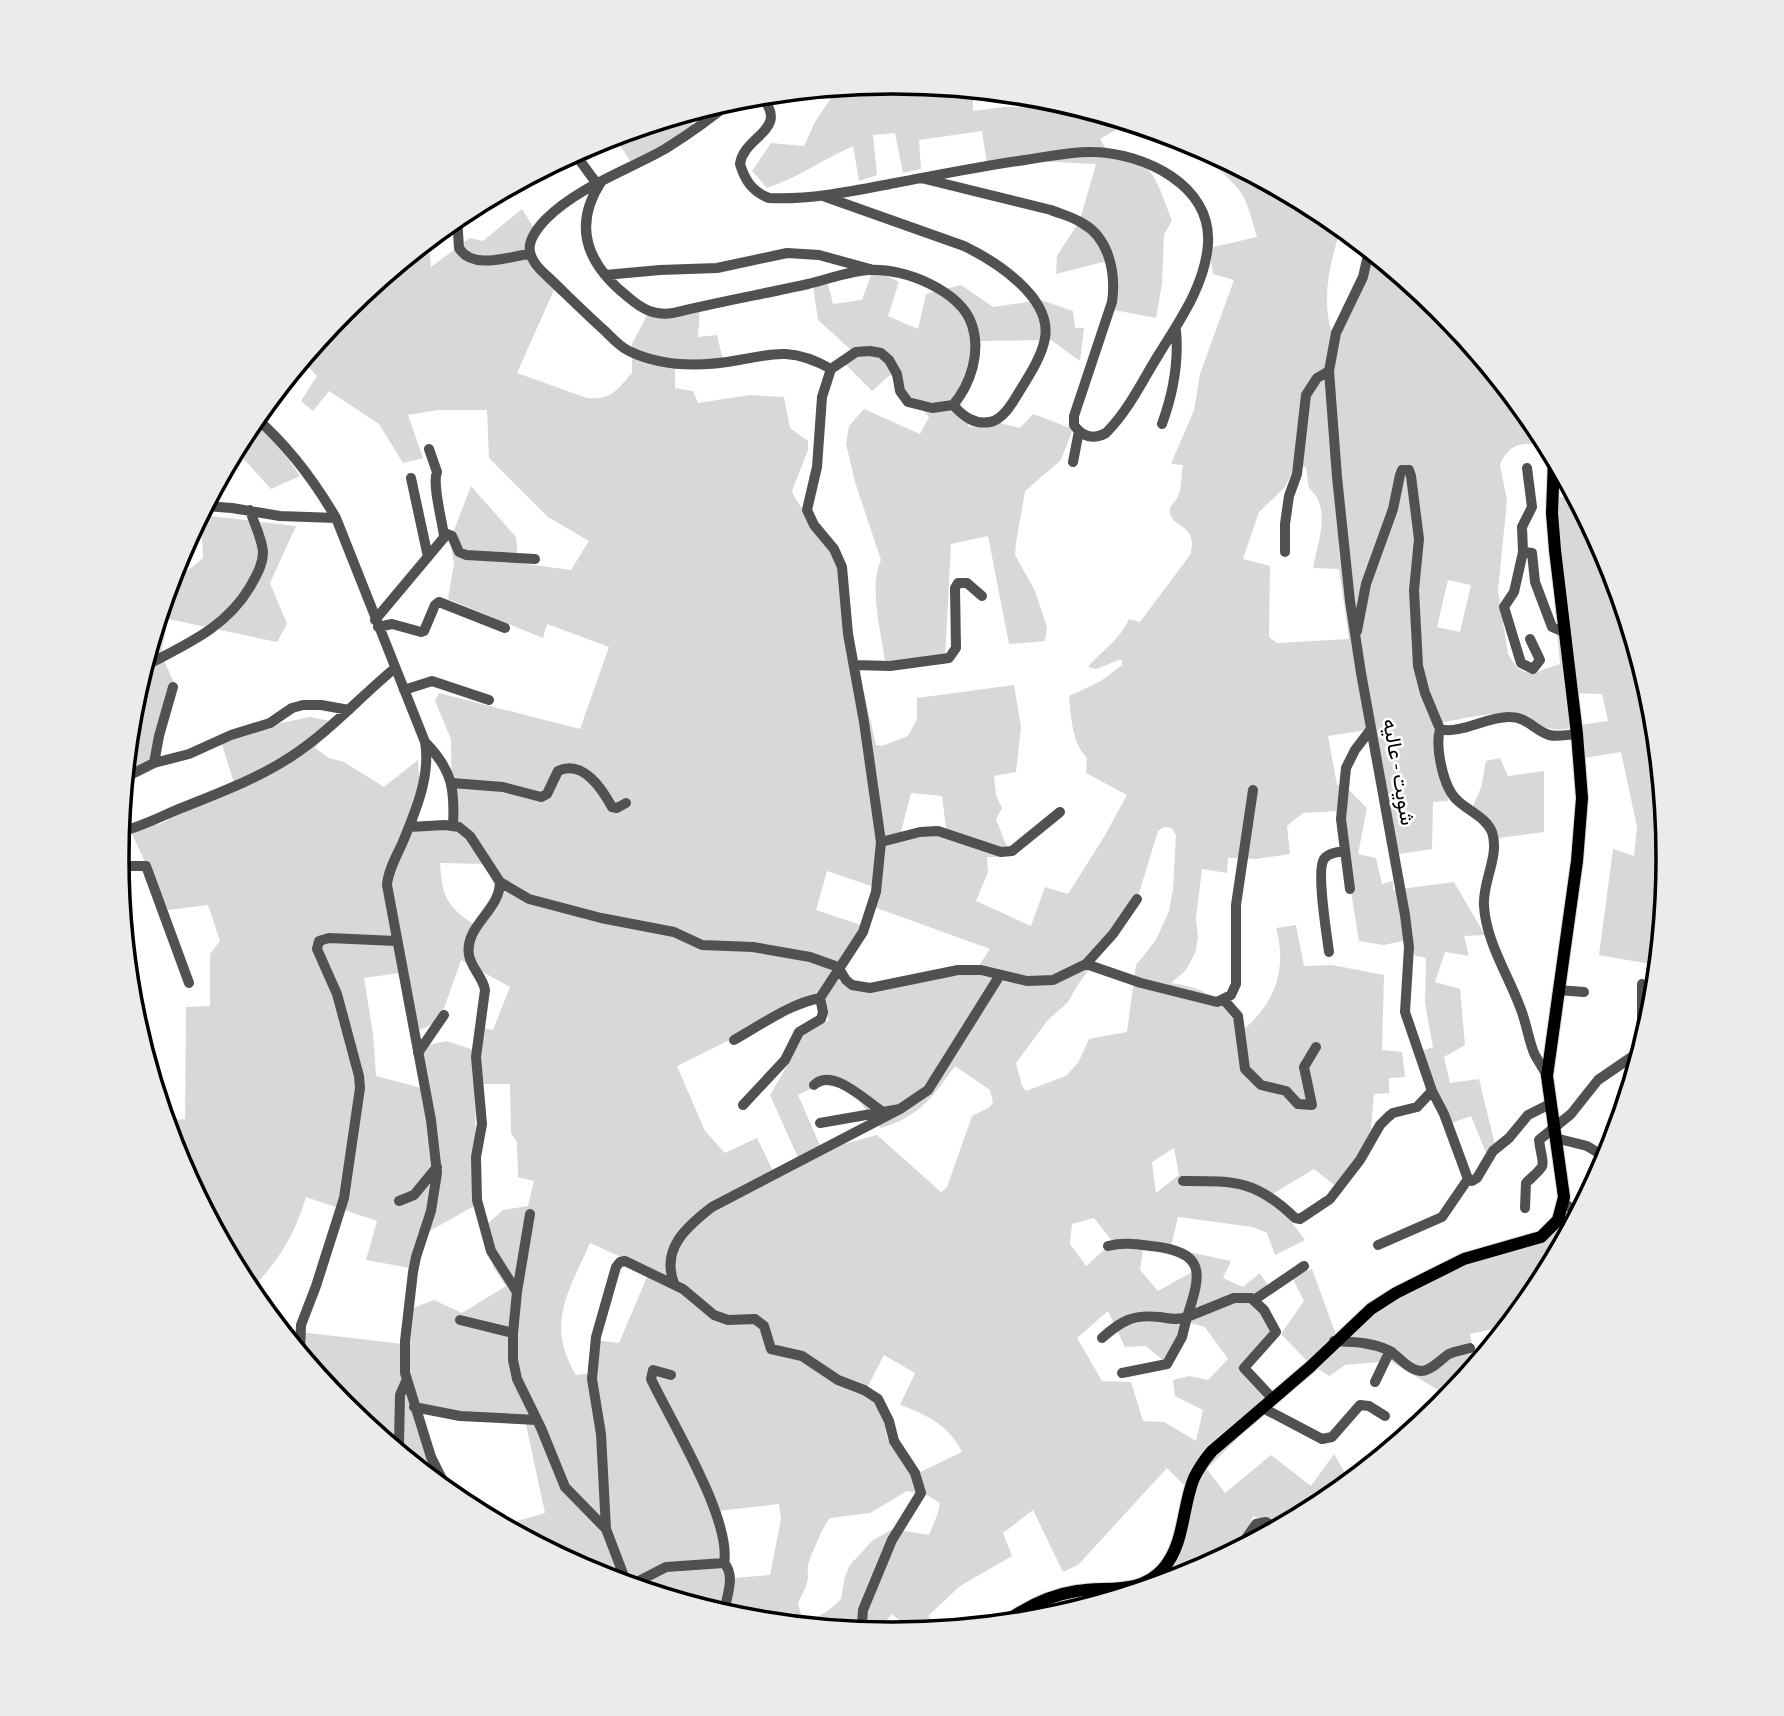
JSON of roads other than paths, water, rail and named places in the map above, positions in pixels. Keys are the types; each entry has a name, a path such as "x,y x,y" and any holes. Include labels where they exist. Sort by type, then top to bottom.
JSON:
{"main road":[{"path":"1159,1573 1172,1558 1190,1491 1203,1463 1212,1451 1335,1341 1377,1305 1424,1278 1479,1253 1541,1237 1558,1220 1564,1203 1547,1076 1581,828 1582,797 1552,513 1553,477"},
{"path":"1032,1609 1057,1595 1108,1590"}],"street":[{"path":"767,105 771,110 771,120 766,130 741,158 740,164 746,179 757,194 769,198 822,195 921,178 1067,153 1092,152 1110,153 1136,160 1166,172 1188,188 1208,227 1207,256 1196,289 1176,330 1113,426 1099,437 1090,437 1074,425 1076,409 1112,302 1112,269 1103,245 1090,228 1068,217 921,178"},
{"path":"711,117 686,136 567,202 545,220 530,244 528,254 539,269 595,323 624,348 637,355 674,365 691,366 784,354 817,361 831,369"},
{"path":"581,161 599,183"},
{"path":"599,183 589,206 586,233 592,256 605,275 642,308 664,315 873,270"},
{"path":"822,195 983,255 1023,287 1041,311 1046,337 1042,350 1026,381 999,419 978,422 962,414 953,405"},
{"path":"458,230 459,248 468,257 487,260 528,254"},
{"path":"605,275 717,268 787,253 819,255 873,270 909,276 943,291 955,299 970,317 974,332 973,361 965,386 953,405 932,408 904,400 890,360 881,353 870,351 856,352 831,369 821,397 817,467 807,510 814,524 834,549 842,567 848,634 881,842 876,892 863,932 820,998 823,1012 821,1019 799,1032 785,1060 773,1076 743,1105"},
{"name":"شويت - عاليه","path":"1367,260 1363,278 1336,333 1329,371 1337,477 1356,638 1408,940 1405,1012 1432,1091 1444,1114 1468,1179"},
{"path":"1162,424 1172,397 1177,355 1176,330"},
{"path":"1284,552 1287,508 1297,474 1306,396 1317,378 1329,371"},
{"path":"263,425 278,439 326,500 336,518 425,742 447,768 452,783 453,825"},
{"path":"1073,462 1079,431"},
{"path":"429,449 437,472 434,480 444,536"},
{"path":"1527,468 1532,507 1522,527 1523,552 1514,592 1504,607 1521,663 1533,669 1540,660 1530,639"},
{"path":"1356,638 1369,574 1393,509 1400,475 1402,470 1406,469 1411,476 1419,539 1414,590 1418,666 1425,693 1440,729 1438,749 1448,789 1491,829 1493,849 1484,891 1485,916 1521,1008 1533,1051 1547,1076"},
{"path":"411,478 428,557"},
{"path":"214,507 280,516 336,518"},
{"path":"155,661 205,634 240,604 262,561 262,544 250,510"},
{"path":"376,623 447,534 452,536 455,548 466,555 535,559"},
{"path":"1523,552 1532,553 1535,582 1552,627 1566,633"},
{"path":"854,665 890,666 949,658 956,648 955,588 958,583 967,583 982,596"},
{"path":"376,623 392,624 421,632 439,602 505,628"},
{"path":"130,829 229,789 292,756 336,722 395,668"},
{"path":"404,690 432,681 489,700"},
{"path":"154,763 173,687"},
{"path":"133,773 154,763 189,754 231,735 270,723 292,708 310,705 349,710"},
{"path":"1440,729 1457,729 1506,717 1522,718 1549,735 1577,734"},
{"path":"1350,890 1341,819 1346,768 1355,750 1371,729"},
{"path":"425,742 426,764 409,827 390,870 387,886 437,1167 431,1212 413,1272 404,1355 414,1406 436,1469"},
{"path":"452,783 503,787 541,797 547,794 558,771 570,769 591,776 612,807 617,808 626,803"},
{"path":"1086,964 1141,983 1217,1002 1231,995 1236,984 1236,905 1253,790"},
{"path":"881,842 920,832 938,831 1001,852 1012,851 1060,812"},
{"path":"409,827 459,827 471,836 500,882 529,898 601,918 674,932 702,945 753,947 810,957 838,967 852,985 870,988 958,970 981,970 1041,982 1064,976 1086,964 1114,934 1136,899"},
{"path":"1329,952 1322,892 1322,866 1329,855 1344,851"},
{"path":"129,866 146,866 189,983"},
{"path":"500,882 498,899 475,930 469,947 469,957 484,983 485,990 476,1057 482,1124 476,1157 477,1200 491,1251 517,1292"},
{"path":"300,1340 301,1325 344,1198 360,1088 337,994 317,947 319,941 330,938 396,941"},
{"path":"674,1283 669,1267 671,1254 696,1220 712,1207 920,1097 934,1082 1000,975"},
{"path":"1642,984 1642,1001"},
{"path":"1558,990 1584,992"},
{"path":"734,1040 801,1004 820,998"},
{"path":"1224,1000 1238,1016 1245,1069 1261,1085 1286,1091 1298,1104 1312,1105 1304,1067 1316,1047"},
{"path":"418,1053 444,1015"},
{"path":"1525,1208 1526,1183 1543,1168 1539,1140 1555,1134 1598,1080 1628,1059"},
{"path":"814,1085 823,1079 840,1082 883,1112"},
{"path":"1183,1181 1242,1183 1264,1192 1295,1218 1300,1219 1330,1199 1388,1117 1393,1113 1417,1107 1432,1091"},
{"path":"1378,1245 1391,1237 1442,1217 1468,1179 1472,1181 1477,1178 1493,1151 1509,1138 1528,1115 1550,1104"},
{"path":"820,1123 900,1109"},
{"path":"1555,1134 1587,1146 1596,1153"},
{"path":"399,1201 414,1195 437,1167"},
{"path":"1564,1203 1571,1208"},
{"path":"530,1214 513,1333 513,1360 517,1379 565,1487 606,1529 624,1572"},
{"path":"1108,1247 1125,1243 1176,1249 1186,1253 1193,1260 1197,1284 1182,1337 1167,1364 1122,1373"},
{"path":"606,1529 601,1434 592,1379 596,1337 610,1286 616,1267 625,1261 674,1283 714,1315 728,1320 746,1318 760,1322 771,1349 802,1356 838,1380 871,1394 882,1406 894,1441 915,1474 921,1493 892,1540 863,1610 862,1621"},
{"path":"1254,1300 1304,1266"},
{"path":"1102,1338 1117,1325 1133,1318 1187,1318 1234,1298 1254,1300 1264,1310 1276,1332 1244,1368 1268,1403 1322,1439 1328,1439 1360,1405 1369,1406 1385,1416"},
{"path":"460,1320 513,1333"},
{"path":"1335,1341 1360,1341 1392,1352 1412,1368 1421,1371 1452,1352 1470,1348"},
{"path":"1375,1382 1392,1352"},
{"path":"671,1375 653,1370 652,1379 705,1482 727,1550 724,1563"},
{"path":"398,1440 400,1395 407,1379"},
{"path":"414,1406 460,1416 537,1420"},
{"path":"1251,1532 1256,1524 1267,1523"},
{"path":"642,1579 666,1567 724,1563 729,1568 730,1576 726,1603"}]}
